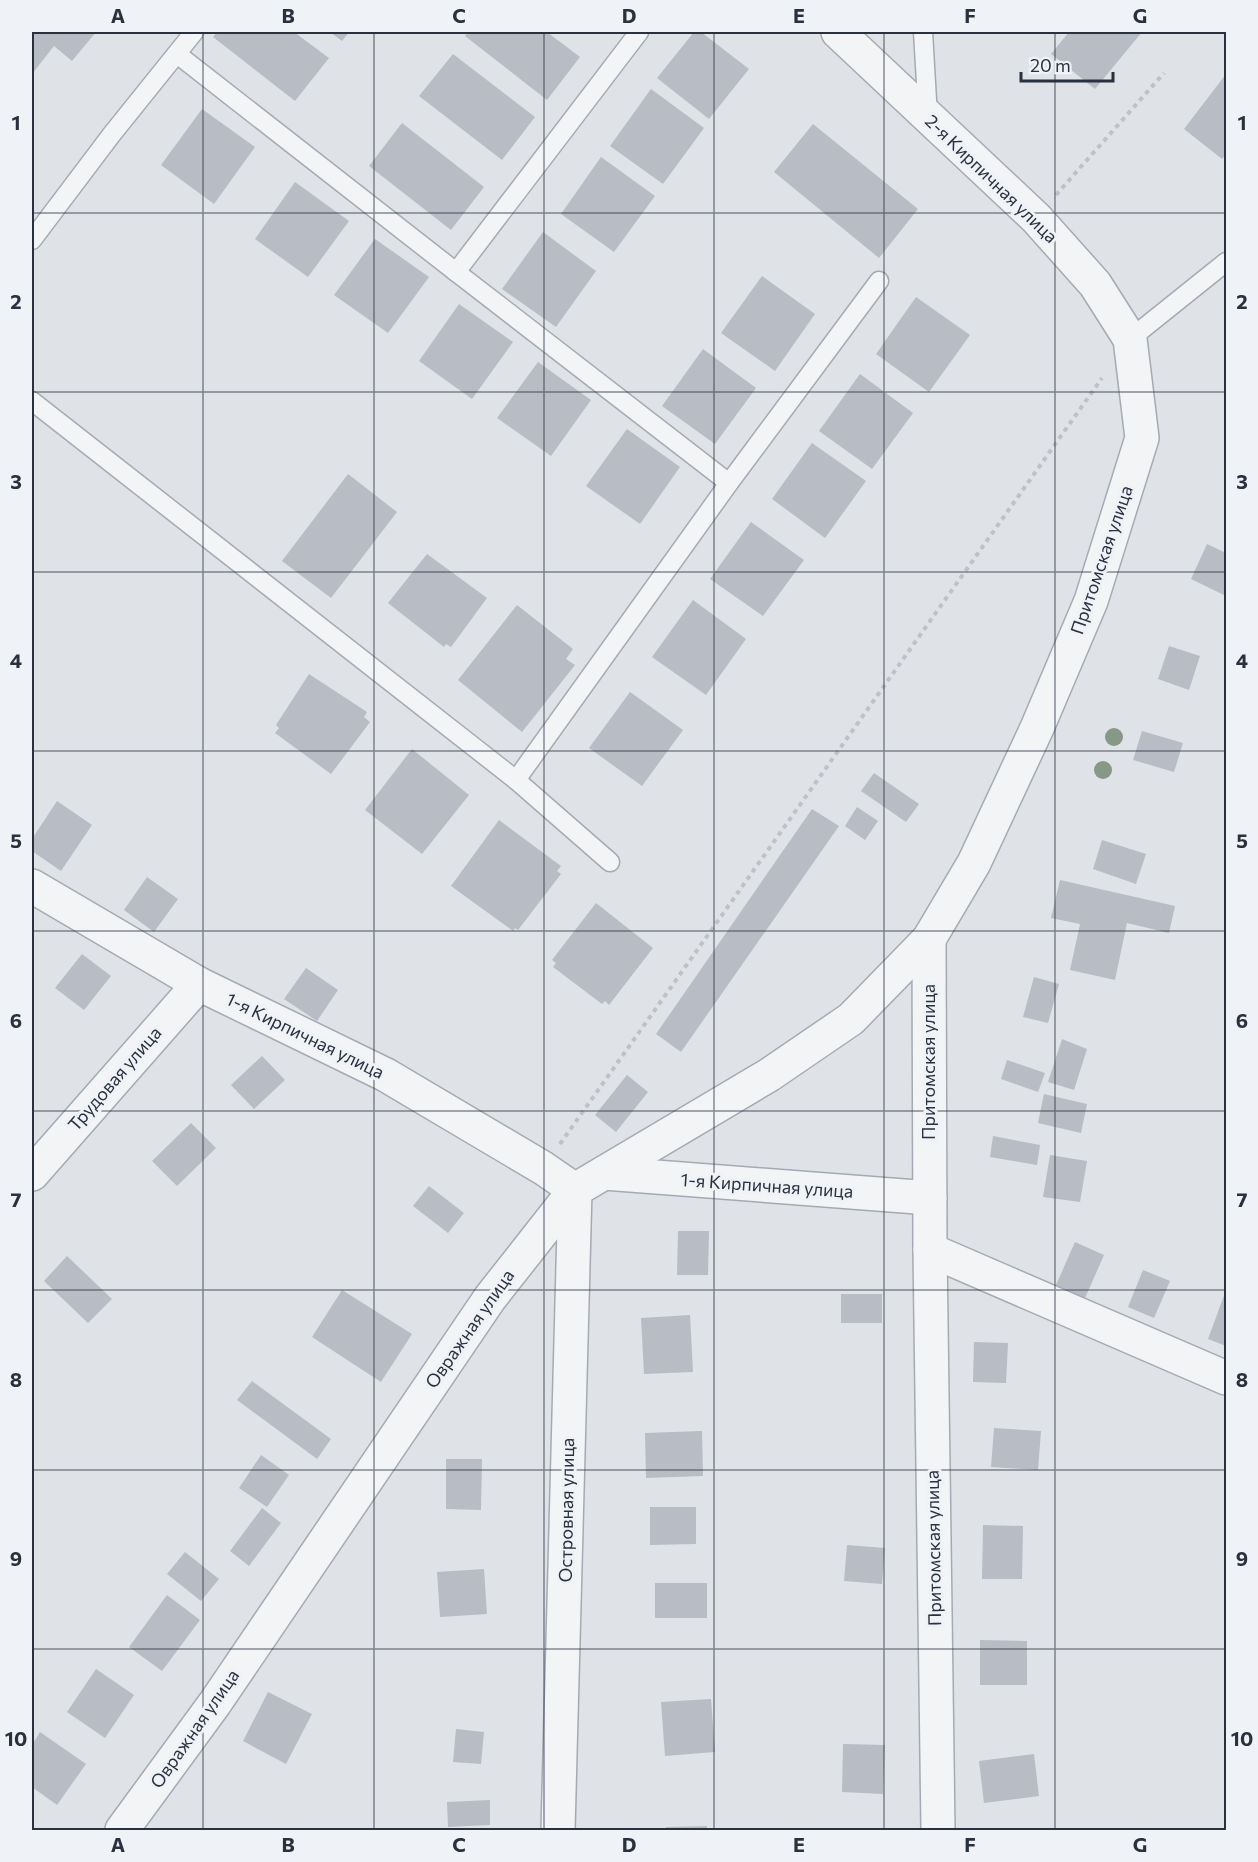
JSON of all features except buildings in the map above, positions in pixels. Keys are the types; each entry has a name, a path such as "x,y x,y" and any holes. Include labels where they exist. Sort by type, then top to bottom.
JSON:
{"street":[{"name":"2-я Кирпичная улица","path":"838,32 1036,218 1095,284 1130,339"},
{"name":"Притомская улица","path":"938,1830 930,1250 929,939 974,863 1037,728 1091,601 1142,438 1130,339"},
{"name":"1-я Кирпичная улица","path":"32,886 199,984 386,1075 543,1168 575,1190"},
{"name":"Овражная улица","path":"122,1830 215,1703 490,1298 575,1190 769,1075 851,1019 929,939"},
{"name":"Трудовая улица","path":"32,1174 199,984"},
{"name":"1-я Кирпичная улица","path":"604,1173 930,1198"},
{"name":"Островная улица","path":"558,1830 575,1190"},
{"path":"930,1250 1227,1378"}],"lane":[{"path":"32,240 194,32"},
{"path":"456,272 639,32"},
{"path":"922,32 928,117"},
{"path":"177,54 729,483"},
{"path":"1130,339 1227,262"},
{"path":"516,780 729,483 879,281"},
{"path":"32,401 516,780 610,862"}],"path":[{"path":"1036,218 1164,73"},
{"path":"543,1168 1102,378"}]}
